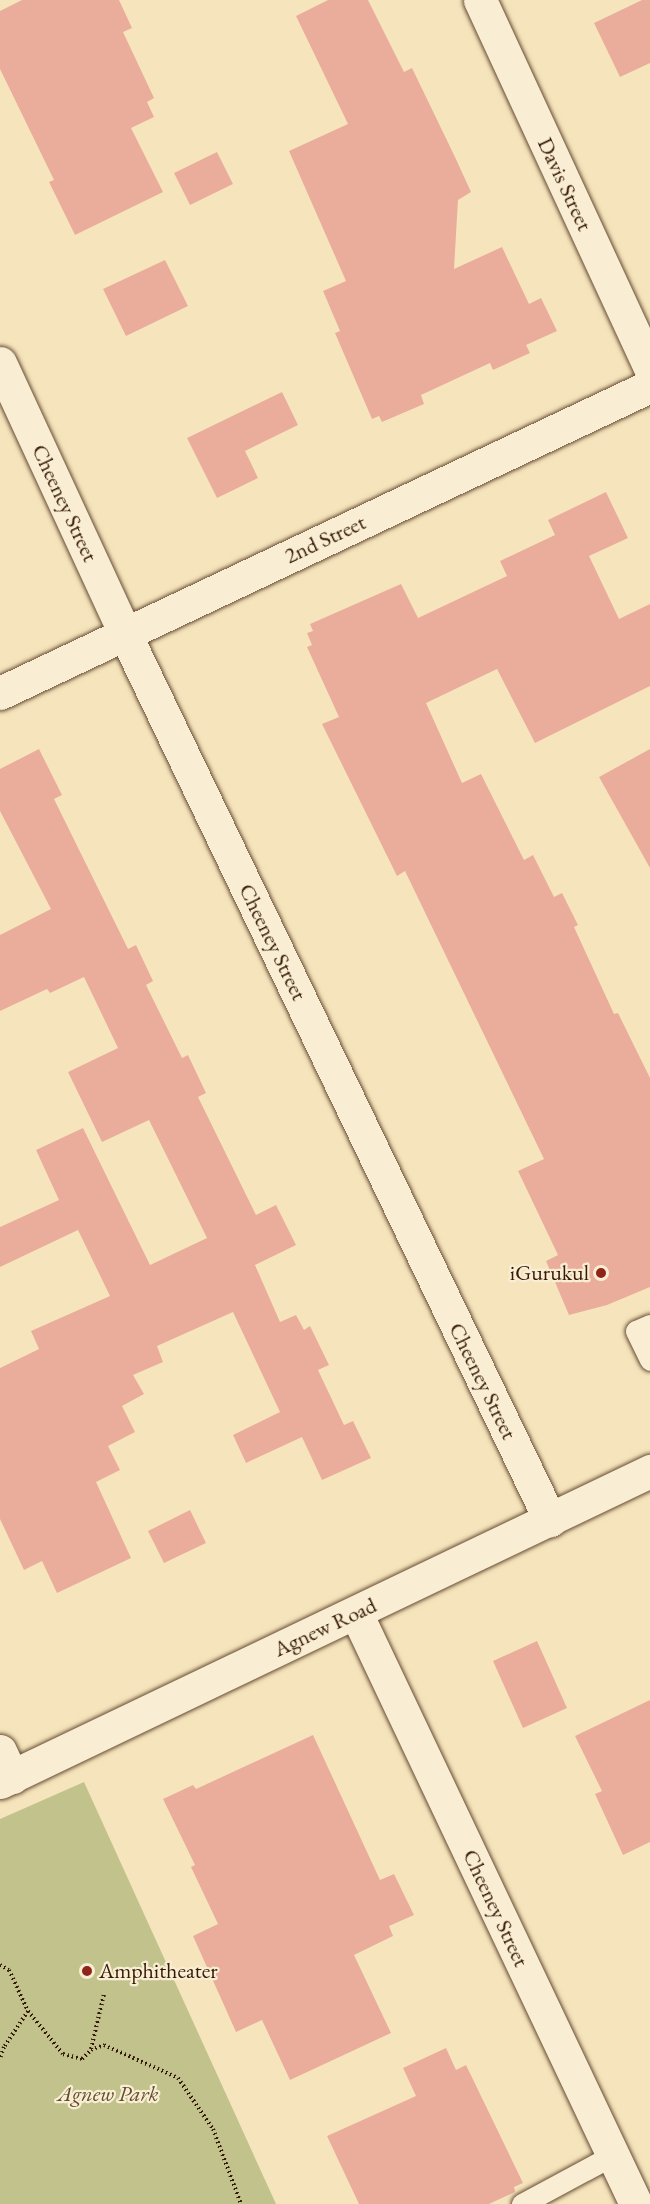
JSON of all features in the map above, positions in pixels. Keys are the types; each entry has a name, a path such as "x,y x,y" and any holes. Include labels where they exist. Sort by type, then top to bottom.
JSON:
{"street":[{"name":"Davis Street","path":"480,0 650,368"},
{"name":"Cheeney Street","path":"0,363 125,634 550,1520"},
{"name":"2nd Street","path":"0,693 650,386"},
{"name":"Agnew Road","path":"4,1770 356,1613 650,1471"},
{"name":"Cheeney Street","path":"356,1613 636,2204"}],"lane":[{"path":"650,1325 636,1331 650,1360"},
{"path":"522,2204 613,2155"}],"path":[{"path":"0,1965 9,1970 28,2011 63,2054 81,2059 91,2050 104,2045 178,2078 213,2129 241,2204"},
{"path":"91,2050 104,1994"},
{"path":"0,2058 28,2011"}],"green space":[{"name":"Agnew Park","path":"84,1782 276,2204 0,2204 0,1819"}],"building":[{"path":"22,0 119,0 132,28 123,32 154,98 147,102 154,117 131,128 163,192 75,235 49,182 54,180 0,69 0,11"},
{"path":"328,0 368,0 404,72 412,68 455,157 471,192 458,200 454,269 502,247 529,304 541,298 557,331 526,345 530,353 493,370 490,363 421,395 424,404 382,422 379,416 372,419 335,333 340,331 323,291 346,281 289,151 348,124 296,16"},
{"path":"642,0 650,0 650,63 620,77 594,23"},
{"path":"217,152 233,184 190,205 174,173"},
{"path":"165,260 188,306 126,336 103,289"},
{"path":"282,392 298,425 245,451 258,478 217,498 187,438"},
{"path":"606,492 628,538 589,556 619,619 650,604 650,686 535,743 497,669 426,703 462,783 481,774 524,860 533,855 554,897 562,893 578,925 574,927 614,1014 618,1013 650,1078 650,1287 607,1305 569,1315 546,1261 558,1255 518,1171 544,1159 405,871 397,876 322,724 339,717 307,647 312,645 307,633 313,631 310,624 401,584 418,618 507,576 500,561 555,535 548,520"},
{"path":"39,749 62,795 54,799 128,949 136,945 153,981 146,985 182,1058 188,1055 206,1093 198,1097 256,1215 276,1205 296,1245 255,1265 280,1322 296,1315 304,1330 310,1326 329,1365 318,1370 344,1425 353,1421 371,1458 322,1480 302,1437 246,1463 233,1435 280,1412 233,1312 157,1346 163,1362 133,1375 144,1394 122,1406 135,1432 108,1446 120,1470 96,1482 131,1558 57,1593 42,1561 24,1570 0,1519 0,1368 39,1349 31,1331 110,1296 78,1230 0,1267 0,1227 59,1200 36,1150 83,1128 150,1265 207,1238 149,1120 102,1142 68,1072 118,1048 84,977 50,993 47,989 0,1011 0,935 51,909 0,811 0,769"},
{"path":"650,749 650,868 599,777"},
{"path":"190,1510 206,1543 164,1563 148,1531"},
{"path":"537,1641 567,1708 523,1728 493,1661"},
{"path":"650,1700 650,1842 623,1855 595,1794 602,1791 575,1736"},
{"path":"313,1735 380,1880 394,1874 414,1915 389,1926 393,1936 354,1955 391,2033 290,2080 262,2020 236,2032 193,1936 218,1924 191,1867 195,1865 163,1799 193,1785 196,1789"},
{"path":"446,2048 456,2070 466,2065 523,2183 514,2187 515,2192 489,2204 359,2204 327,2136 416,2096 403,2068"}],"place":[{"name":"iGurukul","path":"601,1273"},
{"name":"Amphitheater","path":"87,1971"}]}
